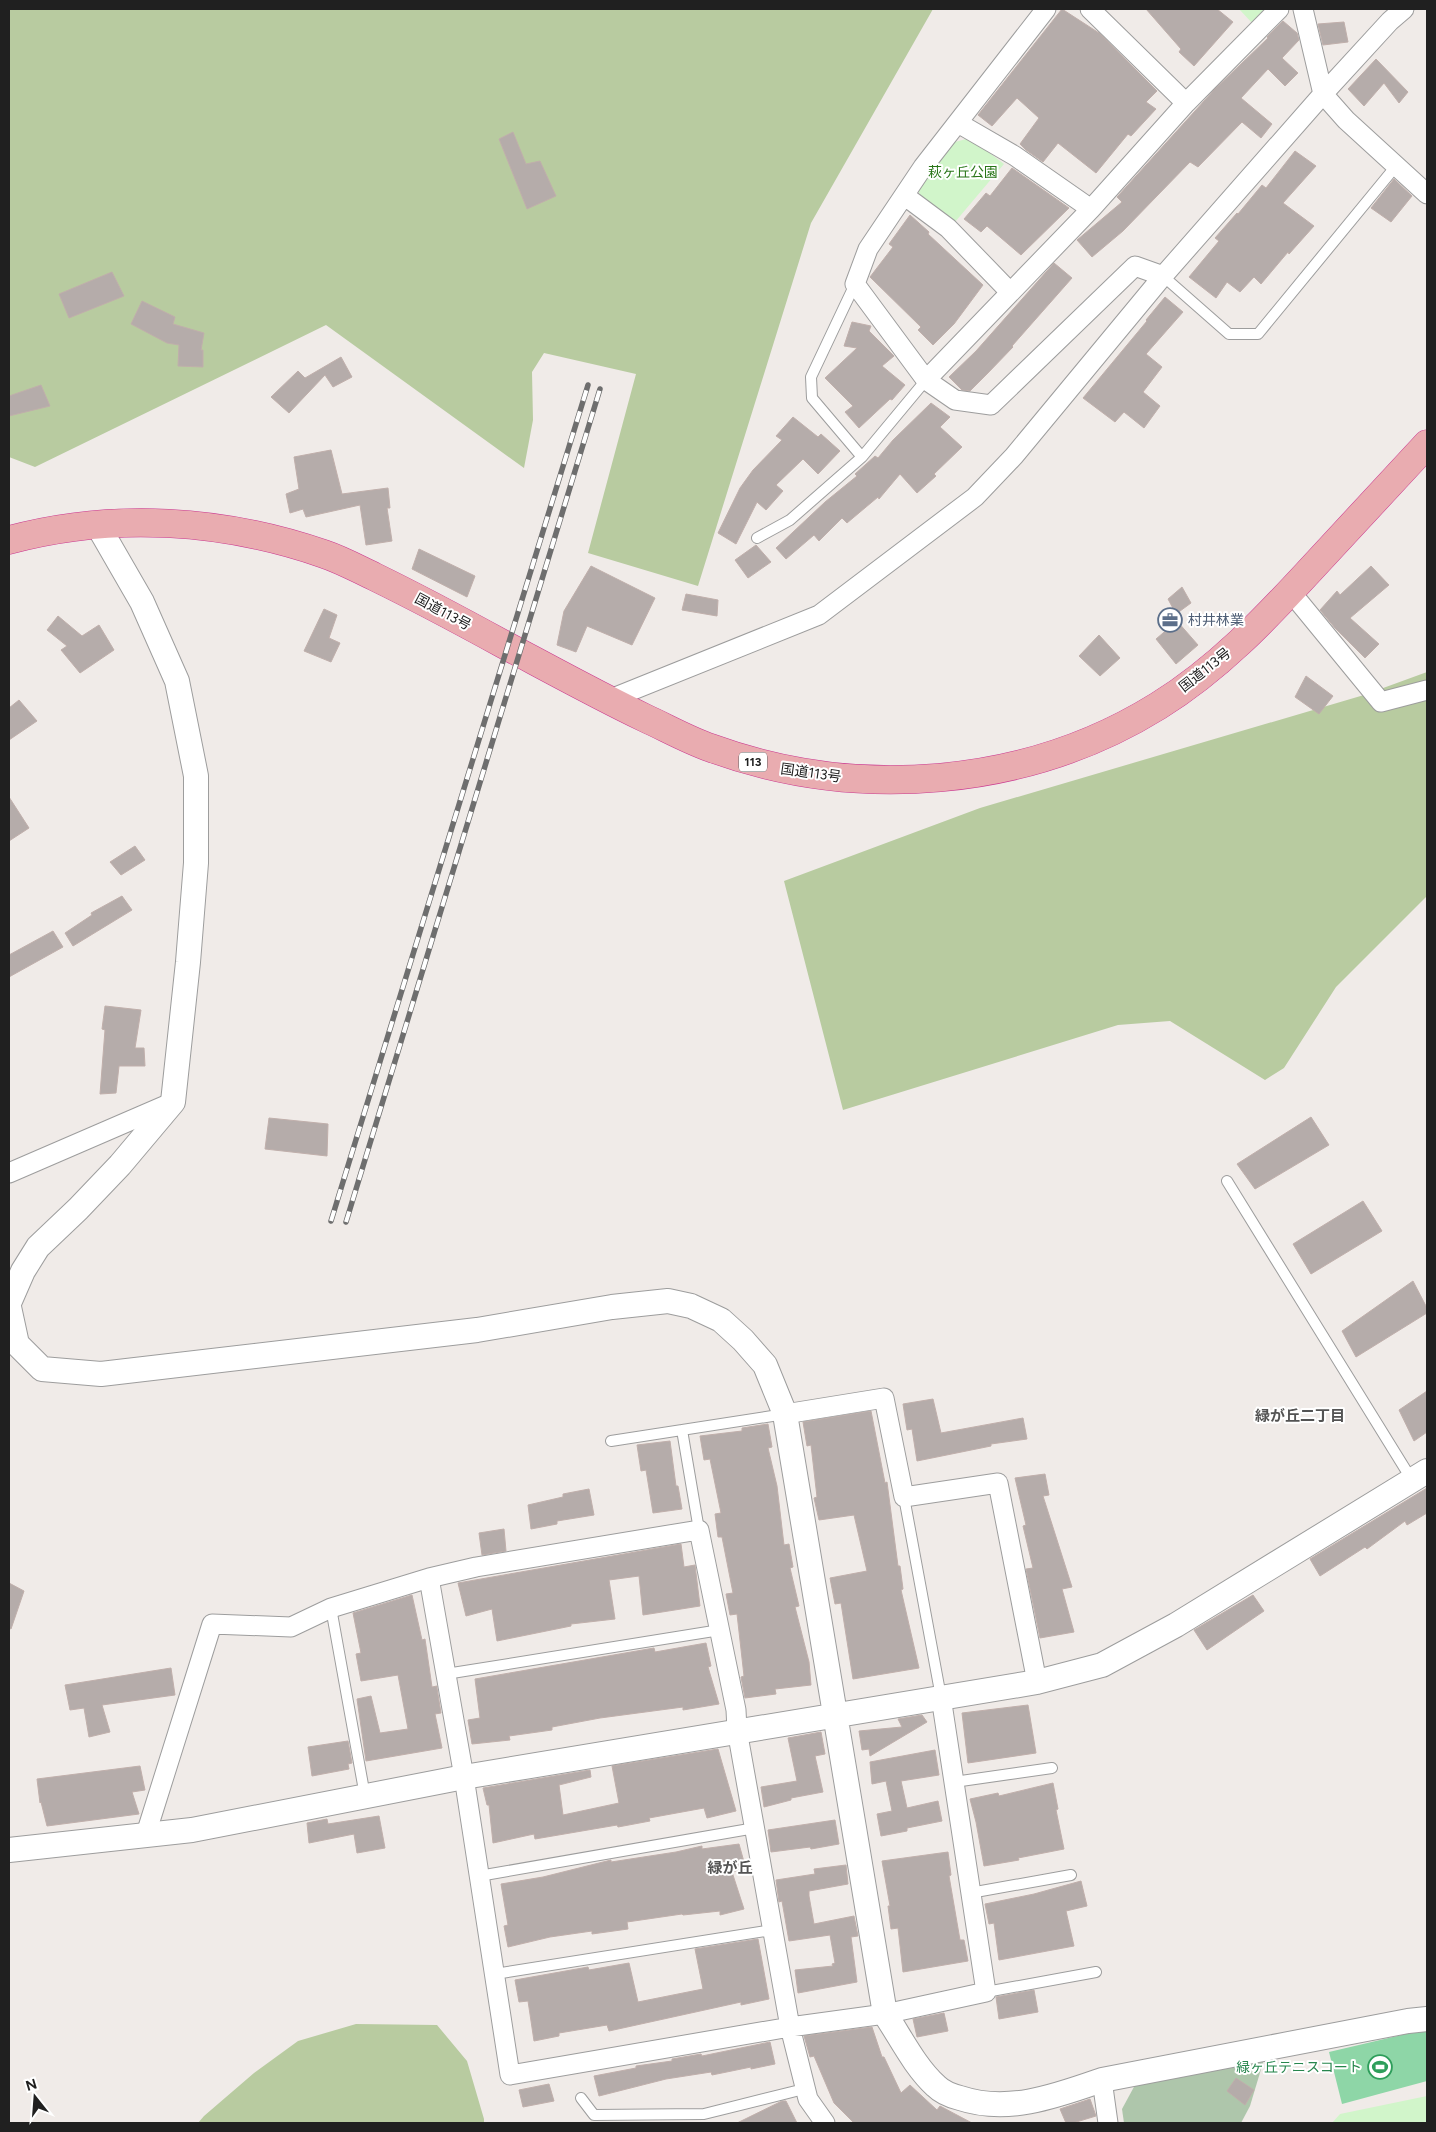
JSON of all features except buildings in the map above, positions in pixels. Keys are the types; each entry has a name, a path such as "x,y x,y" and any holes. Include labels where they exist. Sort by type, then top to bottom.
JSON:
{"highway":[{"name":"国道113号","path":"9,540 97,524 189,523 279,540 328,555 427,602 608,700 707,747 782,770 820,776 904,780 944,778 1021,764 1056,754 1118,728 1158,706 1226,656 1290,592 1427,444"}],"street":[{"path":"1046,9 923,167 868,249 855,284 926,380 954,400 991,405 1135,266 1163,276"},
{"path":"1090,9 1186,103"},
{"path":"926,380 1091,209 1186,103 1279,9"},
{"path":"1303,9 1323,94 1346,120 1427,194"},
{"path":"608,700 820,615 968,503 1014,456 1163,276 1323,94 1390,21 1404,9"},
{"path":"958,123 1014,156 1091,209"},
{"path":"905,196 948,228 1010,292"},
{"path":"9,1303 23,1271 38,1247 120,1165 173,1102 188,962 196,863 196,776 177,681 142,602 97,524"},
{"path":"1290,592 1382,702 1427,690"},
{"path":"9,1173 173,1102"},
{"path":"9,1307 16,1344 42,1369 101,1374 477,1330 612,1307 668,1301 692,1306 721,1320 743,1340 765,1365 785,1414 885,2014 923,2074 938,2088 970,2102 1012,2105 1063,2094 1102,2080 1408,2021 1427,2019"},
{"path":"785,1414 884,1398 904,1497 998,1483 1037,1682"},
{"path":"9,1850 145,1837 192,1830 464,1777 737,1730 1037,1682 1102,1665 1176,1625 1420,1476"},
{"path":"145,1837 212,1624 291,1627 331,1608 429,1578 476,1567 699,1530 736,1710 737,1730 790,2027 804,2089 808,2099 825,2123"},
{"path":"429,1578 464,1777 510,2075 790,2027 885,2014 986,1992 941,1697"},
{"path":"1102,2080 1108,2123"}],"lane":[{"path":"1163,276 1229,334 1258,334 1396,166"},
{"path":"855,284 811,378 812,398 862,457"},
{"path":"757,538 790,520 862,457 926,380"},
{"path":"1227,1181 1420,1476"},
{"path":"611,1441 785,1414"},
{"path":"682,1430 699,1530"},
{"path":"904,1497 941,1697"},
{"path":"331,1608 365,1796"},
{"path":"446,1674 720,1630"},
{"path":"954,1782 1052,1768"},
{"path":"479,1876 755,1828"},
{"path":"970,1892 1071,1875"},
{"path":"495,1974 772,1930"},
{"path":"986,1992 1096,1972"},
{"path":"581,2098 594,2115 704,2114 804,2089"}],"green space":[{"path":"9,9 933,9 811,223 698,586 588,553 636,374 544,353 532,372 533,420 524,468 326,325 35,467 9,457"},
{"path":"1239,9 1269,9 1253,24"},
{"name":"萩ヶ丘公園","path":"970,138 1004,164 955,222 923,201 917,188 955,142"},
{"path":"1427,672 1427,896 1336,987 1284,1068 1265,1080 1170,1021 1118,1025 843,1110 784,881 980,808 1364,695"},
{"path":"356,2024 437,2025 467,2061 484,2123 198,2123 254,2073 298,2041"},
{"name":"緑ヶ丘テニスコート","path":"1427,2029 1427,2081 1342,2104 1329,2052"},
{"path":"1265,2056 1250,2106 1241,2123 1124,2123 1122,2109 1135,2085"},
{"path":"1427,2096 1427,2123 1332,2123 1340,2114"}],"railway":[{"path":"331,1221 588,385"},
{"path":"346,1222 600,389"}],"place":[{"name":"村井林業","path":"1170,620"},
{"name":"緑ヶ丘テニスコート","path":"1380,2067"}],"district":[{"name":"緑が丘二丁目","path":"1300,1416"},
{"name":"緑が丘","path":"730,1868"}]}
